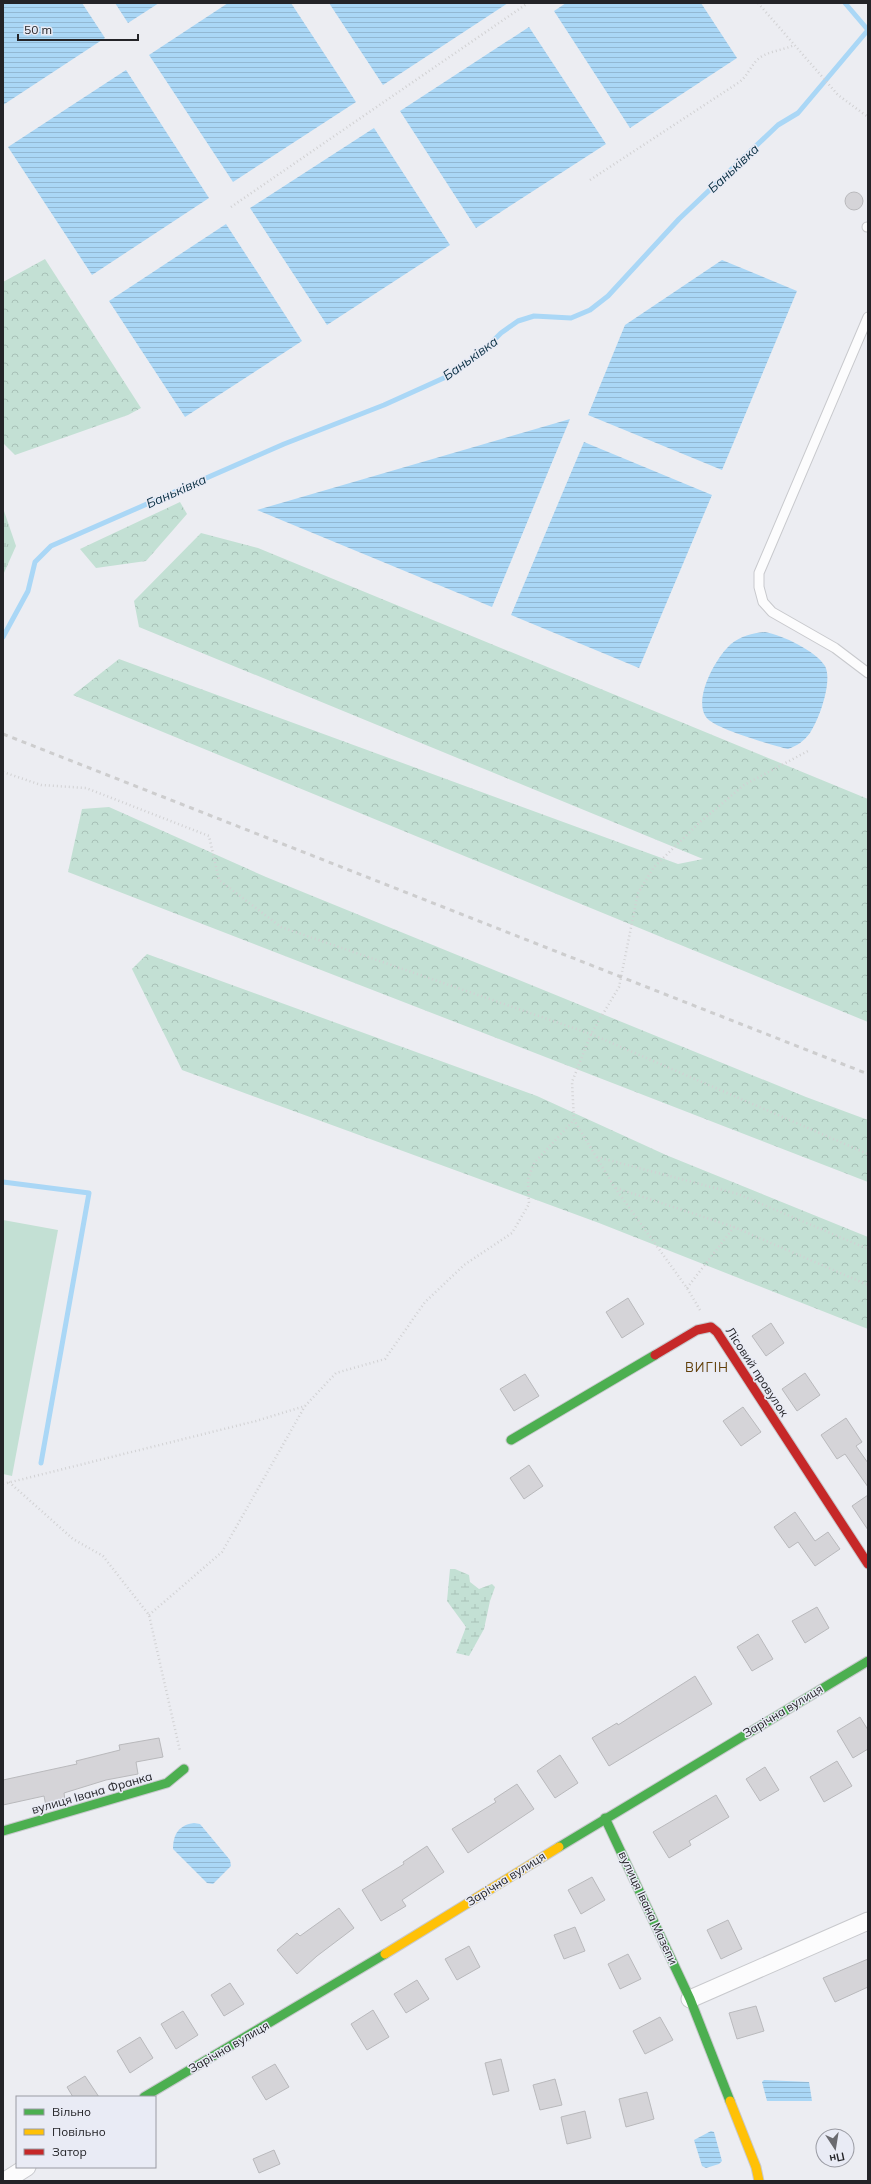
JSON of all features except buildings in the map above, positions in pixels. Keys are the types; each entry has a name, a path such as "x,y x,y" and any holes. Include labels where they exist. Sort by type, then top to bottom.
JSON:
{"street":[{"name":"Лісовий провулок","path":"511,1440 697,1330 711,1327 717,1332 868,1564"},
{"name":"Зарічна вулиця","path":"146,2096 367,1966 605,1818 868,1661"},
{"name":"вулиця Івана Франка","path":"3,1831 167,1783 184,1769"},
{"name":"вулиця Івана Мазепи","path":"605,1818 690,1999 756,2167 759,2181"},
{"path":"690,1999 868,1921"},
{"path":"5,2181 25,2168"}],"lane":[{"path":"868,317 759,573 759,587 763,602 772,612 835,648 868,673"}],"path":[{"path":"231,207 528,3"},
{"path":"758,3 838,95 868,117"},
{"path":"590,180 745,78 756,60 762,56 794,45"},
{"path":"711,1327 688,1288 616,1188 574,1120 572,1082 591,1034 618,987 638,893 654,867 698,823 744,785 808,751"},
{"path":"3,772 41,785 86,788 209,836 219,880 281,927 591,1034 868,1154"},
{"path":"149,1615 222,1552 305,1406 336,1374 385,1359 426,1302 464,1265 512,1233 529,1204 528,1179 534,1163 574,1120"},
{"path":"597,1158 738,1194 868,1249"},
{"path":"616,1188 734,1227 868,1285"},
{"path":"688,1288 734,1227"},
{"path":"3,1484 256,1421 305,1406"},
{"path":"9,1482 73,1539 103,1556 149,1615 184,1769"}],"green space":[{"path":"45,259 141,408 128,415 15,455 3,443 3,282"},
{"path":"180,502 187,514 146,561 96,568 80,549"},
{"path":"3,508 16,546 3,575"},
{"path":"201,533 258,548 868,799 868,1022 73,695 119,659 678,864 703,859 139,627 134,601"},
{"path":"109,807 266,877 806,1097 868,1120 868,1182 68,872 82,809"},
{"path":"147,954 537,1096 666,1155 868,1237 868,1329 599,1223 182,1070 132,969"},
{"path":"3,1220 58,1230 12,1476 3,1474"},
{"path":"450,1569 455,1569 469,1575 470,1582 479,1589 492,1584 495,1587 490,1601 484,1629 469,1656 456,1653 466,1627 447,1601"}],"water":[{"path":"3,3 82,3 105,38 3,105"},
{"path":"115,3 159,3 128,23"},
{"path":"228,3 291,3 356,102 233,182 149,55"},
{"path":"329,3 508,3 383,85"},
{"path":"566,3 701,3 737,58 630,128 554,11"},
{"path":"529,27 606,144 476,228 400,111"},
{"path":"126,70 209,198 92,275 8,147"},
{"path":"374,128 450,245 327,325 250,208"},
{"path":"226,224 302,341 185,417 109,301"},
{"path":"722,260 797,291 722,470 588,415 625,325"},
{"path":"570,419 492,607 257,510"},
{"path":"584,442 712,495 639,668 511,615"},
{"path":"765,632 780,636 807,649 821,660 827,673 824,700 814,727 803,741 788,749 744,736 711,722 706,717 703,709 702,700 704,689 713,668 725,650 735,641 743,637"},
{"path":"194,1823 200,1824 230,1860 231,1866 213,1884 207,1883 173,1849 174,1839 178,1831 184,1826"},
{"path":"764,2080 809,2082 812,2101 767,2101 762,2082"},
{"path":"711,2131 714,2132 722,2161 719,2164 706,2168 702,2166 694,2140"}],"waterway":[{"name":"Баньківка","path":"845,3 868,30"},
{"name":"Баньківка","path":"3,637 28,591 35,562 51,546 284,444 384,405 446,377 479,355 501,333 518,321 534,316 571,318 590,310 608,296 679,219 778,125 798,113 868,30"},
{"path":"3,1182 89,1193 41,1463"}],"railway":[{"path":"3,734 868,1074"}],"traffic: fast":[{"path":"511,1440 655,1355"},
{"path":"559,1847 868,1661"},
{"path":"3,1831 167,1783 184,1769"},
{"path":"605,1818 690,1999 730,2101"},
{"path":"146,2096 385,1954"}],"traffic: slow":[{"path":"385,1954 559,1847"},
{"path":"730,2101 756,2167 759,2181"}],"traffic: jam":[{"path":"655,1355 697,1330 711,1327 717,1332 868,1564"}],"district":[{"name":"ВИГІН","path":"707,1367"}]}
